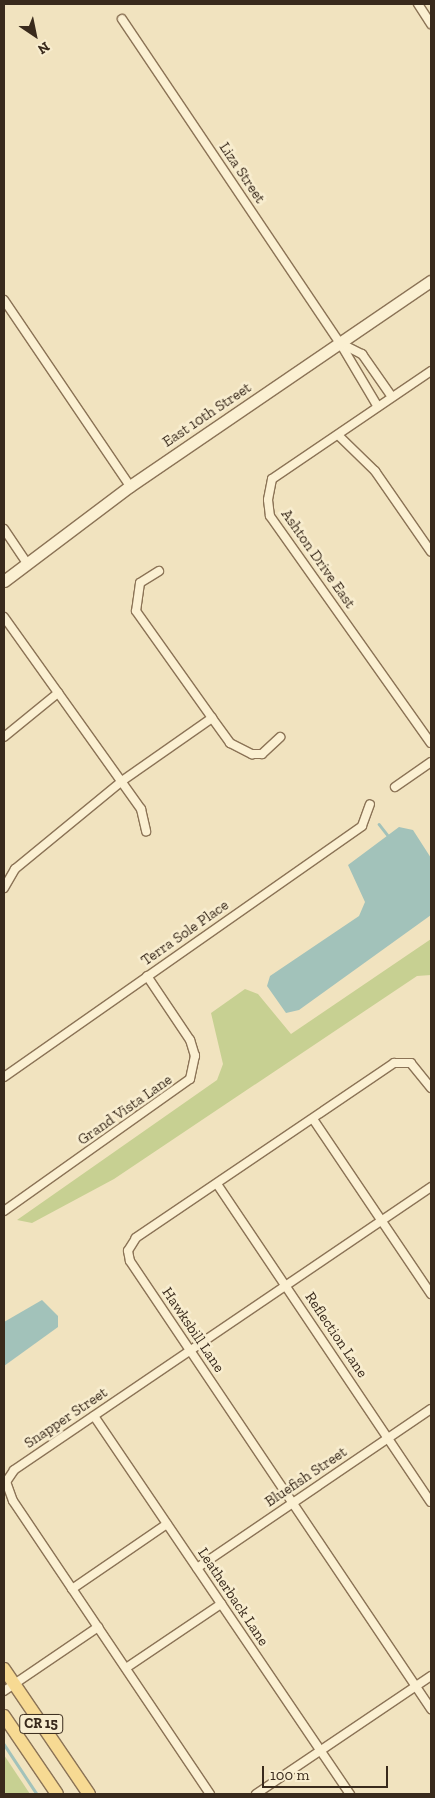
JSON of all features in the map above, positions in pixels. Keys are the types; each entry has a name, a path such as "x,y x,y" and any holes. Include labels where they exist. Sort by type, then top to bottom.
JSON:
{"main road":[{"name":"CR 15","path":"4,1669 9,1687 89,1794"},
{"name":"CR 15","path":"4,1716 57,1794"}],"street":[{"path":"418,4 431,24"},
{"name":"Liza Street","path":"122,19 340,343 378,407"},
{"name":"East 10th Street","path":"4,580 130,486 431,281"},
{"path":"4,300 130,486"},
{"path":"340,343 362,354 392,397"},
{"name":"Ashton Drive East","path":"431,371 272,479 270,516 431,743"},
{"path":"338,435 375,471 431,552"},
{"path":"4,529 26,562"},
{"path":"159,570 140,583 136,611 212,718 230,742 252,754 262,754 280,737"},
{"path":"4,617 141,809 146,830"},
{"path":"4,737 58,693"},
{"path":"4,888 15,869 122,781 212,718"},
{"path":"395,788 431,762"},
{"name":"Terra Sole Place","path":"4,1077 362,826 370,804"},
{"name":"Grand Vista Lane","path":"4,1211 190,1079 195,1056 190,1040 147,976"},
{"name":"Hawksbill Lane","path":"431,1088 411,1063 394,1063 136,1238 128,1251 130,1262 431,1709"},
{"path":"313,1118 431,1294"},
{"name":"Reflection Lane","path":"217,1184 431,1502"},
{"name":"Snapper Street","path":"210,1794 13,1500 6,1482 14,1470 431,1187"},
{"name":"Bluefish Street","path":"197,1568 431,1409"},
{"name":"Leatherback Lane","path":"94,1416 350,1794"},
{"path":"72,1589 167,1524"},
{"path":"126,1668 220,1604"},
{"path":"9,1687 98,1627"},
{"path":"256,1794 431,1676"}],"green space":[{"path":"431,939 431,975 417,976 114,1179 32,1223 17,1220 217,1080 223,1064 211,1013 245,989 258,994 291,1034"},
{"path":"4,1755 30,1794 4,1794"}],"water":[{"path":"399,827 413,830 431,858 431,915 299,1010 286,1013 267,986 270,976 359,916 365,902 348,865"},
{"path":"42,1300 58,1316 58,1327 4,1366 4,1322"}],"waterway":[{"path":"379,824 389,837"},
{"path":"4,1744 37,1794"}]}
